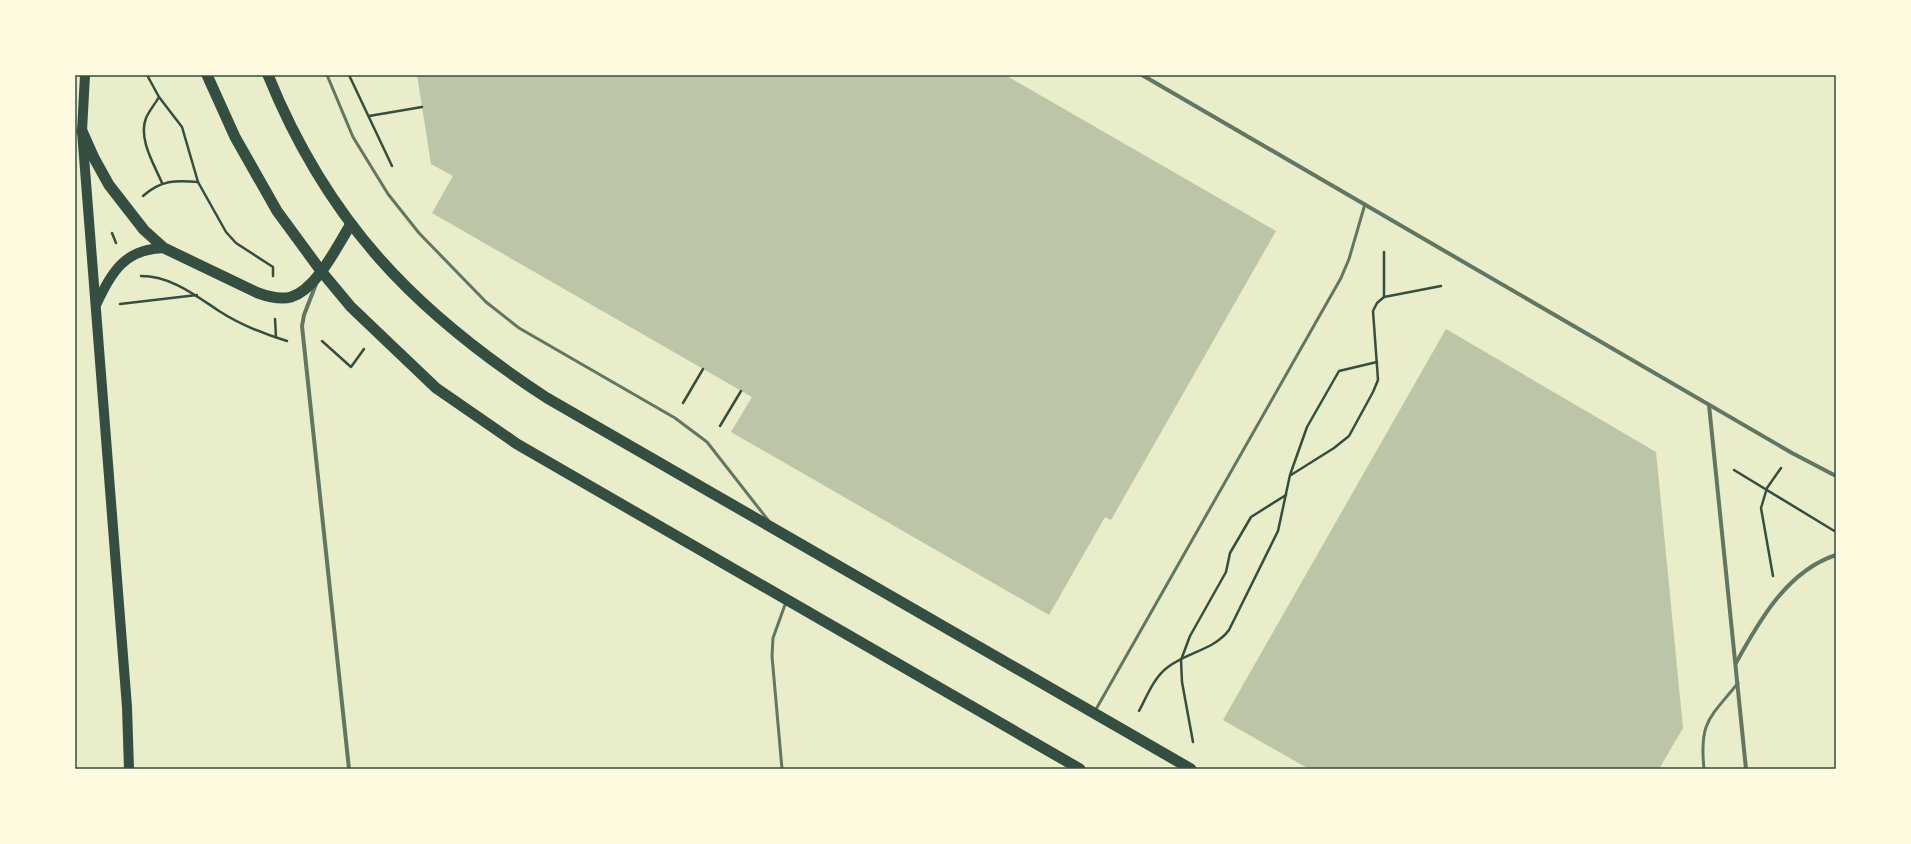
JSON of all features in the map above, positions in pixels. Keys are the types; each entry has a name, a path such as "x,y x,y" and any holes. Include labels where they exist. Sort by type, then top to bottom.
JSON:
{"highway":[{"path":"207,75 235,137 277,211 321,271 350,306 436,388 517,444 1080,769"},
{"path":"268,75 281,107 303,151 332,199 370,249 413,296 479,352 547,398 1191,769"},
{"path":"82,131 94,158 109,185 144,230 164,248 258,293 274,298 290,297 302,291 310,285 321,271 351,224"}],"main road":[{"path":"84,75 82,131 127,707 129,769"},
{"path":"95,307 106,284 115,270 125,259 137,252 150,248 164,248"}],"street":[{"path":"1142,75 1792,453 1836,476"},
{"path":"321,271 304,315 302,326 349,769"},
{"path":"1709,405 1746,769"},
{"path":"1736,664 1763,617 1777,598 1791,583 1810,568 1836,554"}],"lane":[{"path":"327,75 353,137 388,194 419,233 486,302 519,328 676,418 707,442 777,531"},
{"path":"1094,713 1341,278 1349,259 1365,204"},
{"path":"782,769 772,656 773,638 787,600"},
{"path":"1704,769 1701,747 1703,732 1707,721 1738,682"}],"path":[{"path":"147,75 159,97 182,126 198,182 226,232 236,243 273,267 276,337"},
{"path":"349,75 392,163 393,170"},
{"path":"159,97 146,118 144,129 150,156 162,183"},
{"path":"369,116 422,107"},
{"path":"127,209 150,190 162,183 179,180 198,182"},
{"path":"1384,252 1384,297"},
{"path":"136,277 142,276 161,278 197,295 220,312 288,341 318,337 351,367 377,333"},
{"path":"1290,476 1334,448 1349,436 1374,392 1378,380 1373,310 1377,303 1384,297 1441,286"},
{"path":"95,307 197,295"},
{"path":"1139,710 1156,679 1168,667 1222,639 1278,531 1290,476 1307,427 1339,371 1377,362"},
{"path":"676,418 703,369"},
{"path":"720,426 741,391"},
{"path":"1777,598 1761,508 1767,488 1792,453"},
{"path":"1714,459 1767,488 1836,532"},
{"path":"1193,742 1182,682 1181,660 1190,636 1226,572 1230,553 1251,516 1286,494"}],"building":[{"path":"417,75 1005,75 1276,231 1111,520 1105,517 1049,615 731,432 752,397 432,213 453,176 431,164"},
{"path":"1446,329 1656,452 1683,728 1659,769 1309,769 1223,720"}]}
